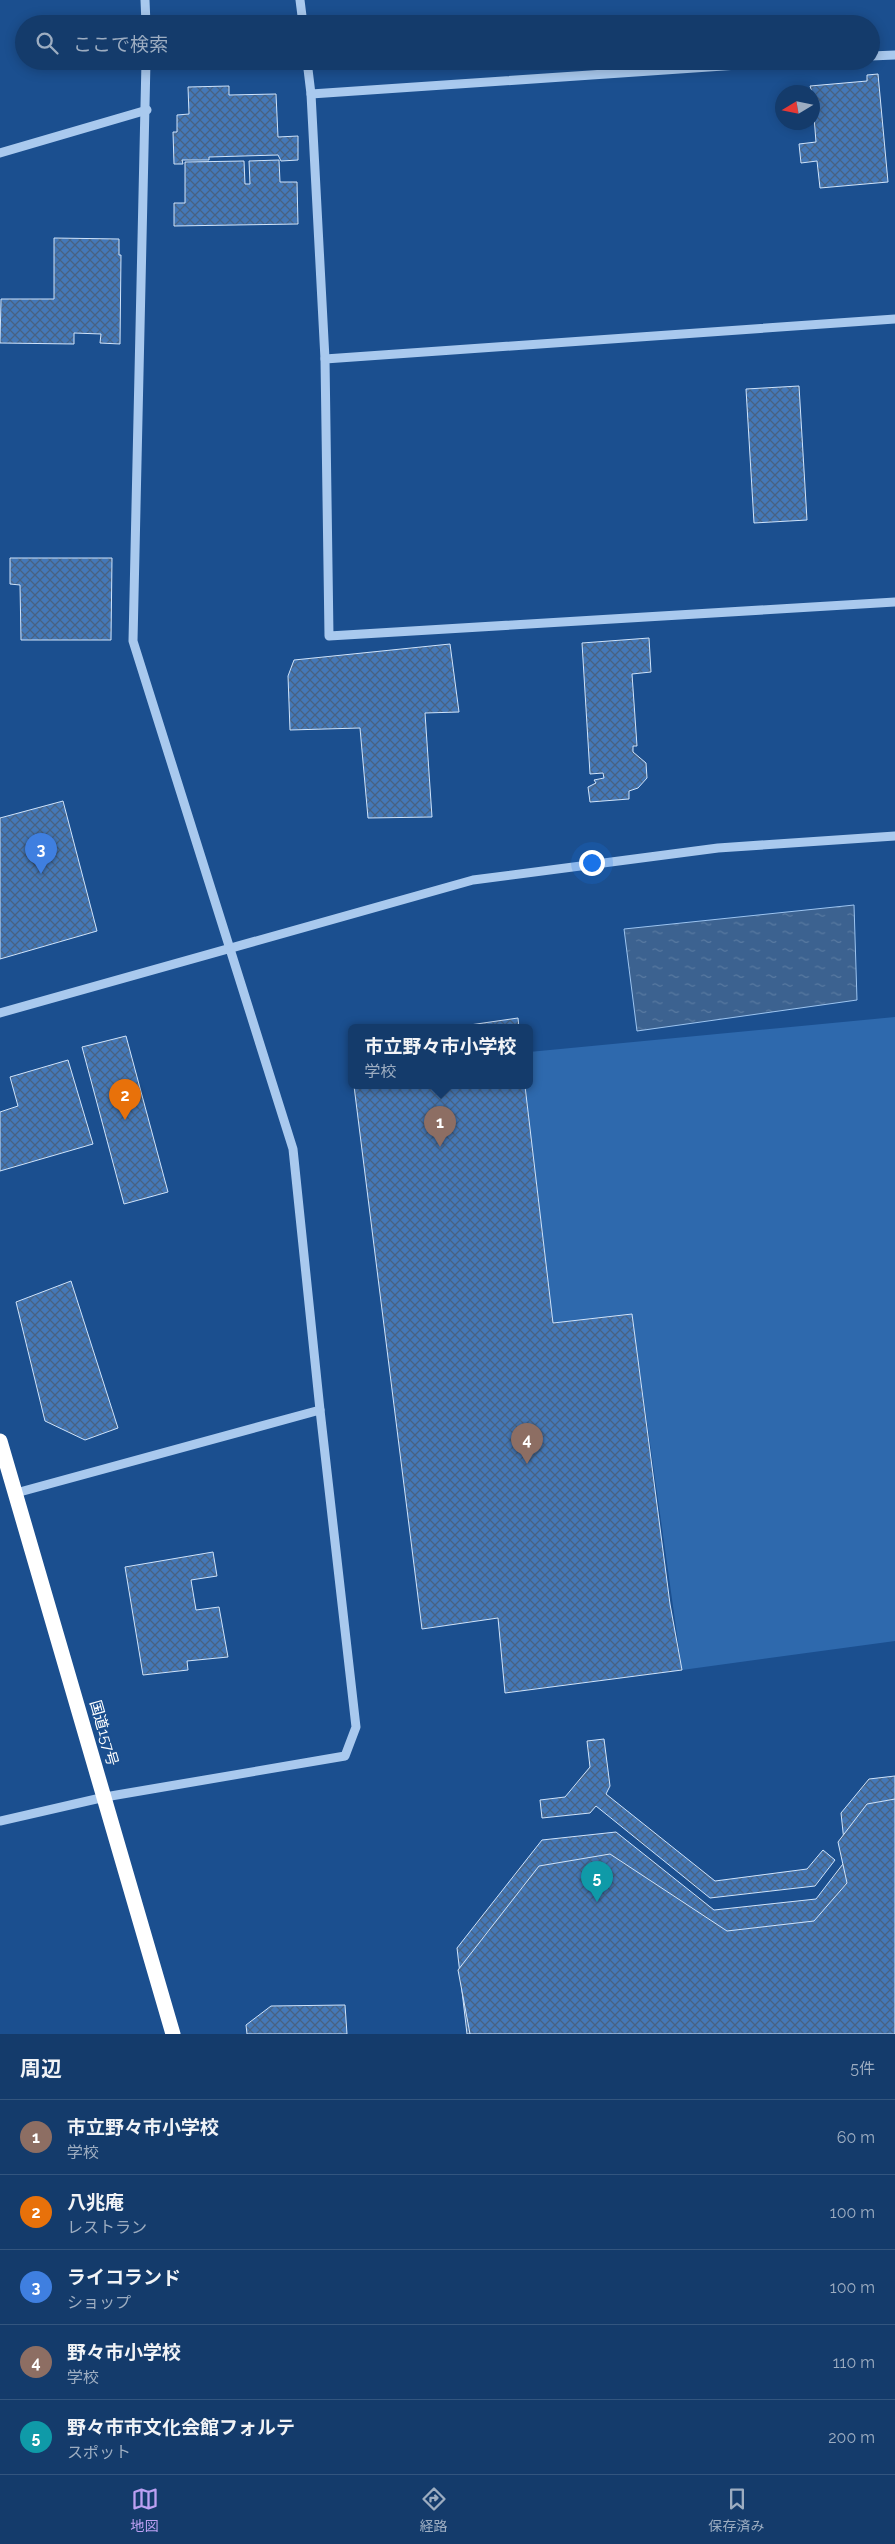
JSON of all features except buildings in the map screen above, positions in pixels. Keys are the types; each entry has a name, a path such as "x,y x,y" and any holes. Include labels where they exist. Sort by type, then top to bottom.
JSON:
{"highway":[{"name":"国道157号","path":"0,1441 173,2034"}],"street":[{"path":"145,0 146,15"},
{"path":"300,0 302,15"},
{"path":"880,56 895,55"},
{"path":"0,1821 105,1797 345,1756 356,1727 293,1149 133,641 147,110 146,70"},
{"path":"308,70 311,94 324,359 329,636 895,602"},
{"path":"311,94 664,70"},
{"path":"0,154 147,110"},
{"path":"324,359 895,319"},
{"path":"0,1013 473,880 718,848 895,836"},
{"path":"16,1493 320,1410"}],"shaded area":[{"path":"895,1017 895,1641 682,1670 632,1315 553,1323 525,1089 533,1089 533,1052"}],"water":[{"path":"854,905 857,1000 637,1031 624,929"}],"place":[{"name":"ライコランド","path":"41,874"},
{"name":"八兆庵","path":"125,1120"},
{"name":"市立野々市小学校","path":"440,1147"},
{"name":"野々市小学校","path":"527,1464"},
{"name":"野々市市文化会館フォルテ","path":"597,1902"}]}
